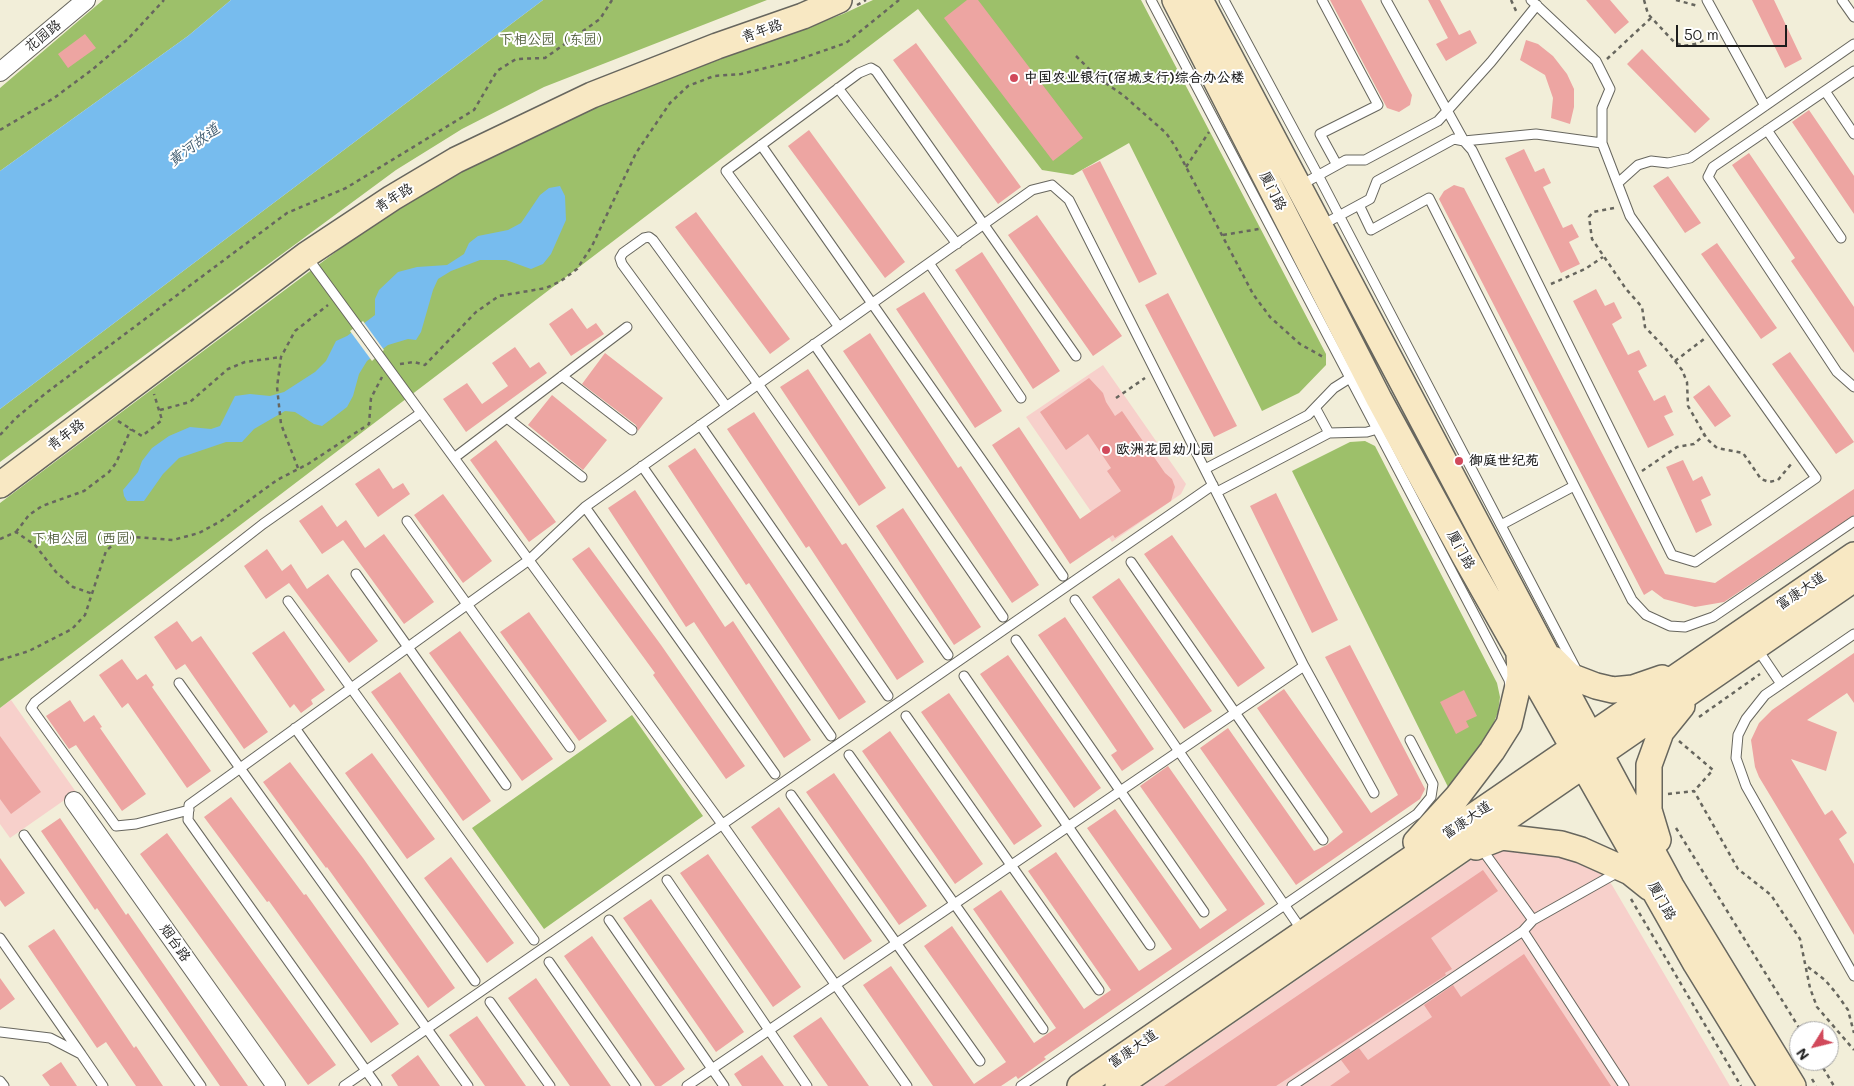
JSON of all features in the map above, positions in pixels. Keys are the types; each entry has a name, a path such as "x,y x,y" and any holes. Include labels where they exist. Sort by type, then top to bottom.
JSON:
{"street":[{"name":"花园路","path":"0,72 86,0"},
{"name":"青年路","path":"0,473 438,154 579,84 641,58 802,0"},
{"name":"厦门路","path":"1175,0 1353,372 1399,419"},
{"name":"厦门路","path":"1200,0 1308,180 1329,221 1399,419 1665,891 1793,1086"},
{"name":"青年路","path":"0,485 303,251 456,160 592,95 717,46 803,16 848,3"},
{"name":"富康大道","path":"1118,1086 1387,887 1699,673 1854,555"},
{"name":"富康大道","path":"1699,673 1755,646 1854,579"},
{"path":"1387,887 1430,829 1475,774 1509,724 1520,677 1531,651 1570,676 1613,690 1633,688 1699,673"},
{"path":"1665,891 1649,810 1650,765 1661,732 1699,673"},
{"name":"烟台路","path":"74,801 276,1086"},
{"path":"1387,887 1502,837 1560,844 1624,869 1665,891"},
{"name":"富康大道","path":"1080,1086 1303,932 1387,887"},
{"name":"厦门路","path":"1665,891 1696,964 1771,1086"}],"lane":[{"path":"1151,0 1270,226 1353,372 1324,396 1316,409 1205,469"},
{"path":"1224,0 1308,180 1346,160 1365,160 1438,121 1447,111 1491,62 1534,2 1596,61 1610,89 1602,108 1602,143 1630,216 1816,478 1694,562 1672,555 1472,150 1447,111 1386,0"},
{"path":"1322,0 1378,105 1320,134 1337,165"},
{"path":"1706,0 1765,106"},
{"path":"1842,0 1854,17"},
{"path":"1618,183 1638,165 1651,161 1668,162 1690,158 1854,44"},
{"path":"839,327 726,171 838,88 865,69 871,68 876,71 1076,356"},
{"path":"1854,71 1713,167 1708,177 1837,372 1854,387"},
{"path":"838,88 957,244"},
{"path":"1825,91 1854,134"},
{"path":"1767,130 1841,238"},
{"path":"1584,682 1500,525 1329,221 1370,199 1377,181 1454,139 1464,140 1536,134 1602,143"},
{"path":"760,145 873,303 1063,576"},
{"path":"377,1086 188,820 189,805 529,560 585,506 1032,190 1052,185 1069,200 1304,666 1374,792"},
{"path":"1359,205 1371,230 1429,198 1632,600 1646,615 1670,626 1690,626 1713,617 1854,521"},
{"path":"726,406 622,264 620,258 623,253 644,238 649,237 653,240 758,384 948,655"},
{"path":"303,251 722,824 907,1086"},
{"path":"929,263 1021,398"},
{"path":"454,458 627,327"},
{"path":"814,344 1003,618"},
{"path":"562,376 632,430"},
{"path":"1316,409 1329,433"},
{"path":"189,810 136,824 116,826 31,708 35,702 174,596 263,524 421,413"},
{"path":"507,418 582,476"},
{"path":"344,1086 722,824 1215,489 1329,433 1353,434 1399,419 1509,680 1514,708"},
{"path":"700,425 888,696"},
{"path":"642,466 831,736"},
{"path":"1500,525 1574,486"},
{"path":"585,506 775,774"},
{"path":"407,521 570,747"},
{"path":"1131,562 1323,840"},
{"path":"356,574 506,785"},
{"path":"1075,600 1303,932"},
{"path":"288,601 534,940"},
{"path":"1854,634 1764,696 1746,719 1738,735 1736,758 1746,786 1854,976"},
{"path":"1016,640 1204,912"},
{"path":"1755,646 1781,684"},
{"path":"687,1086 1304,666"},
{"path":"964,676 1150,945"},
{"path":"179,682 468,1086"},
{"path":"906,716 1099,990"},
{"path":"295,728 475,980"},
{"path":"1021,1086 1409,820 1425,806 1431,797 1433,784 1410,740"},
{"path":"849,755 1043,1029"},
{"path":"792,795 980,1061"},
{"path":"24,835 201,1086"},
{"path":"1479,846 1533,920"},
{"path":"1292,1086 1523,931 1533,920 1624,869"},
{"path":"667,880 807,1086"},
{"path":"609,920 724,1086"},
{"path":"1523,931 1624,1086"},
{"path":"0,938 103,1086"},
{"path":"549,962 636,1086"},
{"path":"490,1002 550,1086"},
{"path":"0,1032 50,1038 81,1054"},
{"path":"0,1081 4,1086"}],"path":[{"path":"0,130 54,98 93,69 127,40 164,0"},
{"path":"0,435 46,393 287,213 346,188 474,110 497,71 516,59 545,58 600,19 612,0"},
{"path":"848,3 866,0"},
{"path":"0,660 29,651 72,629 85,615 106,551 117,541 134,537 173,540 200,533 221,521 277,480 298,469 369,424 371,398 375,388 389,369 401,363 414,362 425,365 476,312 499,296 546,288 561,281 577,269 592,246 636,153 670,103 688,86 714,76 741,74 794,61 846,43 899,0"},
{"path":"1644,0 1651,18 1666,35 1674,42 1683,46 1694,44 1723,30"},
{"path":"1676,0 1712,10"},
{"path":"1596,61 1604,61 1610,57 1651,18"},
{"path":"1076,56 1098,78 1123,95 1166,133 1186,166 1253,294 1270,317 1300,344 1353,372"},
{"path":"1186,166 1215,122"},
{"path":"1626,204 1593,212 1589,217 1592,239 1603,257 1642,307 1645,327 1675,361 1687,382 1688,406 1704,434 1717,448 1743,453 1761,479 1769,482 1778,480 1798,454"},
{"path":"1223,236 1270,226"},
{"path":"1541,288 1585,269 1603,257"},
{"path":"298,469 280,418 277,387 281,357 295,331 337,298"},
{"path":"1675,361 1712,332"},
{"path":"160,410 190,402 228,369 244,362 281,357"},
{"path":"1116,398 1155,371"},
{"path":"117,421 142,436 162,420 151,386"},
{"path":"0,538 16,532 29,515 42,506 84,491 109,472 116,463 131,429"},
{"path":"1634,477 1677,447 1694,444 1704,434"},
{"path":"16,532 35,545 56,572 73,587 93,594"},
{"path":"1693,721 1770,667"},
{"path":"1664,787 1665,795 1694,791 1713,770 1676,739 1673,745"},
{"path":"1694,791 1738,869 1771,894 1784,912 1800,938 1808,967 1810,988 1817,1007 1854,1050"},
{"path":"1674,824 1795,1021"},
{"path":"1631,899 1741,1086"},
{"path":"1808,967 1825,980 1840,998 1848,1010 1854,1033"},
{"path":"1825,1071 1834,1086"}],"shaded area":[{"name":"欧洲花园幼儿园","path":"1103,365 1186,484 1181,494 1112,542 1026,417"},
{"path":"11,700 76,792 10,838 0,824 0,708"},
{"path":"1497,848 1551,853 1586,864 1601,872 1612,885 1730,1086 1143,1086 1477,856"}],"green space":[{"path":"103,0 231,0 188,36 0,171 0,88"},
{"name":"下相公园（东园）","path":"543,0 767,0 544,87 462,129 396,170 0,462 0,409"},
{"name":"下相公园（西园）","path":"873,0 1141,0 1326,354 1326,365 1299,393 1262,411 1129,143 1073,175 1042,170 918,9 0,708 0,503 345,245 419,196 469,167 553,126 642,88 843,14"},
{"path":"1365,441 1375,446 1497,683 1500,697 1498,712 1486,743 1449,789 1292,471 1350,442"},
{"path":"632,715 703,816 544,929 472,828"}],"water":[{"name":"黄河故道","path":"231,0 543,0 0,409 0,171 188,36"},
{"path":"560,186 565,196 566,220 551,254 543,264 531,269 506,260 480,260 451,271 438,279 421,332 416,340 408,339 388,345 367,361 359,374 353,396 347,407 322,426 314,424 295,412 285,411 254,429 242,442 226,442 179,458 163,474 144,501 127,501 123,490 138,472 142,461 152,448 169,436 190,427 211,429 220,426 235,396 250,394 270,396 284,392 315,372 326,361 336,341 347,336 375,315 375,299 379,290 398,272 417,267 447,265 464,254 469,243 478,236 508,230 521,223 540,195 549,188"}],"pier":[{"path":"363,321 384,350 372,361 350,331"}],"building":[{"name":"中国农业银行(宿城支行)综合办公楼","path":"967,0 978,0 1083,138 1053,161 944,18"},
{"path":"1330,0 1361,0 1412,95 1410,105 1399,112 1387,108"},
{"path":"1428,0 1440,0 1459,35 1470,30 1477,43 1446,61 1436,44 1448,38"},
{"path":"1586,0 1610,0 1629,22 1615,34"},
{"path":"1752,0 1774,0 1802,59 1785,68"},
{"path":"85,34 96,48 68,68 58,54"},
{"path":"1526,40 1538,44 1553,56 1567,74 1574,89 1574,107 1570,124 1551,118 1553,98 1545,75 1520,60"},
{"path":"916,43 1021,187 998,204 893,60"},
{"path":"1642,49 1710,119 1695,133 1627,64"},
{"path":"1809,110 1854,176 1854,214 1792,122"},
{"path":"809,130 905,262 885,278 788,146"},
{"path":"1524,149 1535,172 1544,168 1551,183 1543,187 1563,228 1572,224 1579,237 1569,242 1580,264 1561,273 1505,158"},
{"path":"1749,153 1854,307 1854,353 1791,261 1795,258 1732,165"},
{"path":"1100,161 1157,274 1139,283 1082,170"},
{"path":"1668,176 1701,223 1685,233 1653,186"},
{"path":"1454,185 1464,188 1665,574 1715,583 1854,489 1854,515 1724,602 1695,607 1664,599 1652,590 1644,595 1439,199 1444,191"},
{"path":"696,212 790,339 770,354 675,227"},
{"path":"1037,215 1122,336 1093,356 1008,235"},
{"path":"1717,243 1777,328 1761,339 1701,254"},
{"path":"982,252 1060,371 1033,389 955,270"},
{"path":"1596,289 1605,306 1614,302 1622,318 1612,324 1628,355 1639,350 1647,366 1638,371 1654,401 1665,395 1673,412 1664,416 1674,435 1648,448 1573,301"},
{"path":"924,292 1002,411 975,428 896,309"},
{"path":"1168,293 1237,426 1214,437 1145,305"},
{"path":"572,308 587,329 596,323 604,334 571,356 549,324"},
{"path":"870,333 958,468 961,466 1039,585 1012,603 843,351"},
{"path":"515,347 530,368 539,362 547,373 466,432 443,399 467,383 482,404 508,386 492,363"},
{"path":"1790,352 1854,442 1836,454 1772,364"},
{"path":"605,353 663,398 638,431 636,425 582,384"},
{"path":"808,369 886,488 859,506 780,387"},
{"name":"欧洲花园幼儿园","path":"1089,378 1103,393 1106,402 1115,416 1122,411 1165,473 1172,479 1175,487 1171,501 1115,538 1113,535 1070,564 992,445 1019,427 1080,519 1121,491 1107,471 1111,468 1088,434 1066,450 1040,412"},
{"path":"1709,385 1731,416 1715,427 1693,397"},
{"path":"552,395 607,440 583,470 528,425"},
{"path":"754,412 842,545 846,543 924,662 897,680 809,546 806,548 727,429"},
{"path":"496,440 556,522 529,542 470,460"},
{"path":"695,448 866,702 839,720 749,583 746,585 668,466"},
{"path":"1683,460 1693,481 1702,476 1711,495 1701,500 1712,525 1696,533 1666,467"},
{"path":"379,468 393,489 403,483 410,494 378,517 355,484"},
{"path":"635,490 725,627 733,621 811,740 784,758 694,622 686,627 608,508"},
{"path":"1276,493 1338,620 1312,633 1250,506"},
{"path":"443,494 492,561 463,583 414,515"},
{"path":"322,505 337,527 346,520 365,548 384,534 434,602 404,624 343,540 322,554 299,521"},
{"path":"903,508 981,627 954,645 876,526"},
{"path":"1172,535 1265,668 1238,687 1144,554"},
{"path":"589,547 661,645 745,766 726,779 653,675 655,673 572,559"},
{"path":"267,549 282,571 291,564 307,589 328,574 378,641 349,663 289,583 266,599 244,566"},
{"path":"1119,578 1212,711 1184,729 1092,597"},
{"path":"529,612 607,721 579,741 500,632"},
{"path":"1065,617 1154,749 1122,771 1111,755 1117,751 1038,635"},
{"path":"177,621 192,642 201,636 268,732 244,749 185,664 176,670 154,637"},
{"path":"284,631 325,690 311,700 313,704 301,713 294,704 290,708 252,653"},
{"path":"460,631 553,759 522,781 429,653"},
{"path":"1350,645 1425,789 1420,799 1296,885 1200,748 1228,728 1314,851 1327,845 1343,832 1257,708 1284,689 1371,813 1398,795 1325,657"},
{"path":"1854,653 1854,703 1847,693 1807,720 1837,732 1826,771 1791,759 1825,815 1832,810 1847,833 1839,839 1854,864 1854,935 1759,777 1755,767 1751,740 1759,723 1772,710"},
{"path":"1008,655 1101,788 1074,808 980,674"},
{"path":"122,659 137,680 146,674 154,685 152,687 211,771 187,788 128,703 122,708 99,675"},
{"path":"400,672 491,801 463,821 371,692"},
{"path":"1464,690 1477,716 1466,721 1469,727 1456,734 1440,702"},
{"path":"949,693 1042,826 1014,845 921,712"},
{"path":"70,700 84,722 94,715 102,727 100,728 146,794 122,811 76,745 69,749 46,716"},
{"path":"890,731 983,864 955,884 862,751"},
{"path":"0,736 41,792 11,814 0,799"},
{"path":"372,753 435,839 407,859 345,773"},
{"path":"290,762 363,858 455,988 428,1008 327,867 263,782"},
{"path":"1168,766 1265,904 1044,1057 1046,1059 1018,1079 1016,1076 1001,1086 933,1086 863,985 891,966 974,1084 1006,1062 924,946 952,926 1034,1043 1056,1028 973,909 1001,890 1084,1009 1111,990 1028,871 1056,852 1139,971 1172,949 1087,828 1115,809 1200,929 1227,910 1140,786"},
{"path":"834,773 927,906 899,925 806,792"},
{"path":"231,797 304,895 306,894 399,1024 371,1043 269,901 267,902 204,817"},
{"path":"779,807 872,941 844,960 751,827"},
{"path":"60,818 126,915 128,913 248,1086 220,1086 97,908 95,910 41,831"},
{"path":"167,833 336,1065 308,1085 140,854"},
{"path":"708,854 801,987 773,1007 680,873"},
{"path":"451,857 514,943 487,963 424,878"},
{"path":"0,858 25,893 5,907 0,900"},
{"path":"1483,870 1498,891 1431,938 1452,969 1445,973 1446,975 1276,1086 1164,1086"},
{"path":"651,899 744,1032 716,1052 623,918"},
{"path":"54,929 134,1048 136,1046 163,1086 136,1086 106,1042 97,1048 28,946"},
{"path":"592,936 685,1069 661,1086 655,1086 564,956"},
{"path":"1524,954 1611,1086 1330,1086 1350,1072 1341,1060 1359,1048 1368,1060 1432,1017 1424,1005 1453,985 1461,997"},
{"path":"0,978 15,999 0,1010"},
{"path":"536,978 611,1086 570,1086 508,998"},
{"path":"477,1016 526,1086 485,1086 449,1035"},
{"path":"821,1017 869,1086 828,1086 793,1036"},
{"path":"418,1055 440,1086 398,1086 391,1075"},
{"path":"762,1055 784,1086 742,1086 734,1074"},
{"path":"61,1062 77,1086 50,1086 42,1075"}],"place":[{"name":"中国农业银行(宿城支行)综合办公楼","path":"1014,78"},
{"name":"欧洲花园幼儿园","path":"1106,450"},
{"name":"御庭世纪苑","path":"1459,461"}]}
